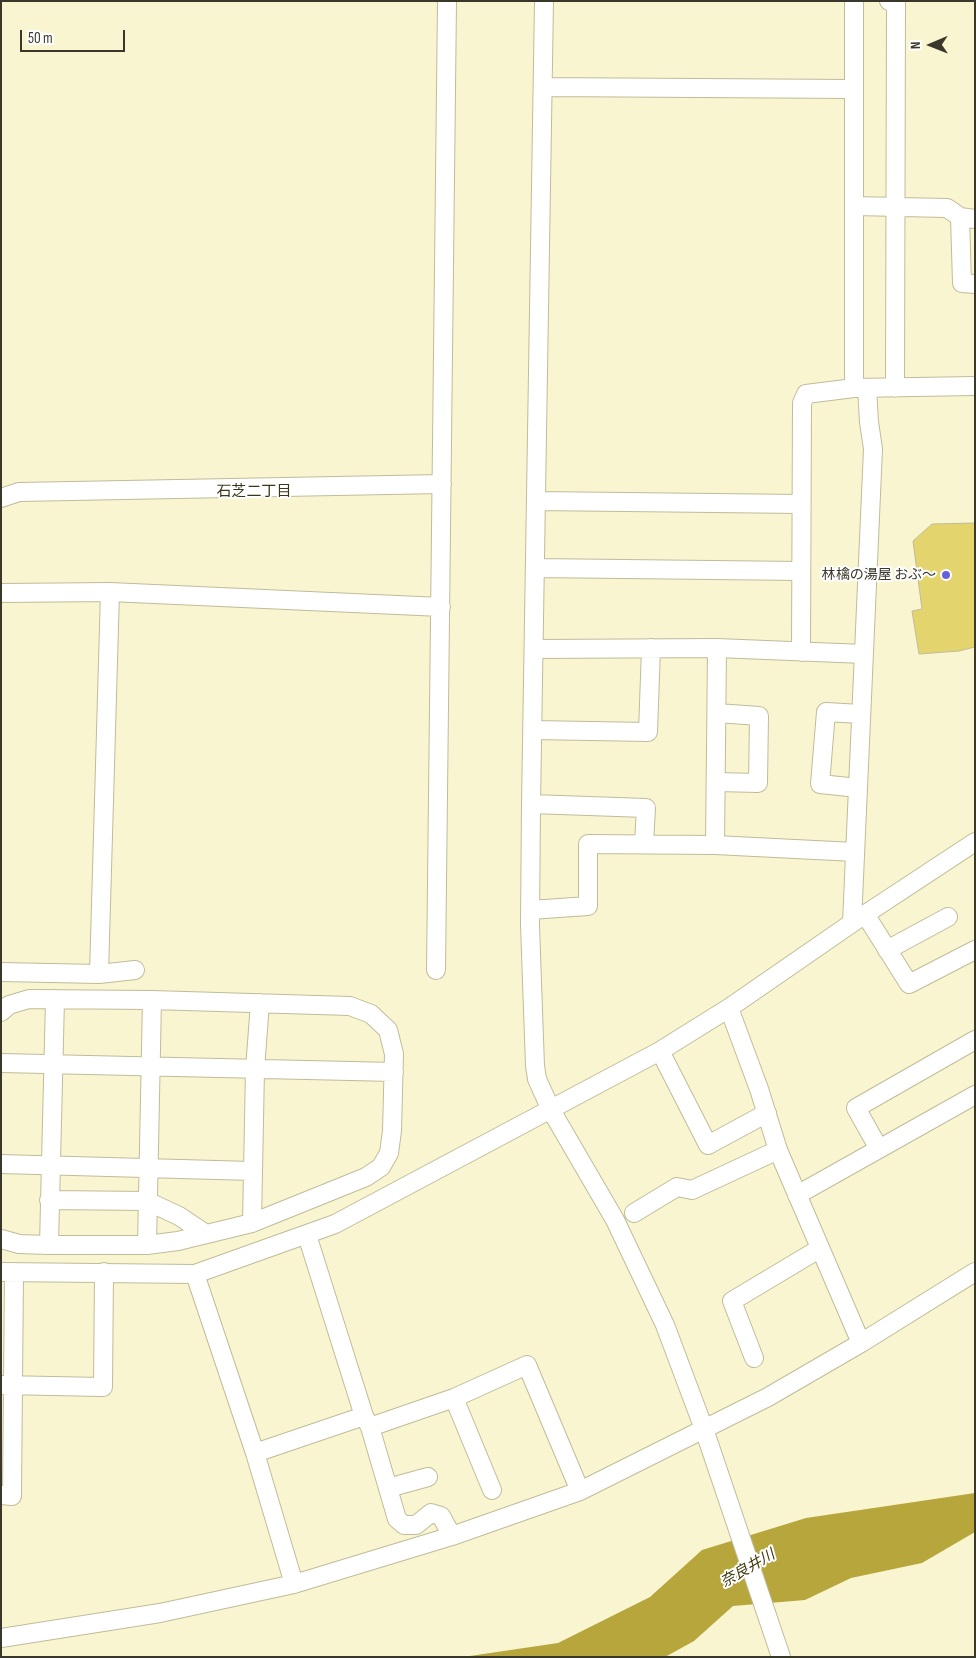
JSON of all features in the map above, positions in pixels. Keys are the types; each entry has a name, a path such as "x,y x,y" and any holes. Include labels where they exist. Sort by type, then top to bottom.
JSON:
{"street":[{"path":"436,970 447,1"},
{"path":"544,1 530,910 535,1066 537,1079 551,1110 615,1220 665,1325 707,1438 781,1657"},
{"path":"854,1 854,206 861,388 874,449 855,852 858,918 887,950 909,984 975,950"},
{"path":"889,1 896,3 895,388"},
{"path":"543,87 854,89"},
{"path":"854,206 947,208 967,218 962,283 975,284"},
{"path":"801,652 802,403 806,394 861,388 975,386"},
{"path":"1,498 19,492 442,484"},
{"path":"536,501 801,504"},
{"path":"535,568 801,571"},
{"path":"1,593 110,592 441,607"},
{"path":"99,974 110,592"},
{"path":"533,730 648,732 651,648"},
{"path":"534,649 717,648 864,654"},
{"path":"715,845 717,648"},
{"path":"716,782 758,783 759,716 717,712"},
{"path":"858,788 820,784 826,712 861,714"},
{"path":"531,804 646,808 644,844"},
{"path":"1,1495 12,1496 7,1385 8,1272 195,1274 335,1224 660,1051 729,1008 858,918 975,842"},
{"path":"530,910 588,906 588,844 715,845 855,852"},
{"path":"887,950 948,917"},
{"path":"1,972 99,974 135,970"},
{"path":"49,1245 55,999"},
{"path":"1,1012 9,1005 20,1001 55,999 350,1006 371,1014 388,1030 392,1041 394,1072 392,1131 388,1154 381,1167 366,1177 252,1223 146,1245 18,1244 1,1239"},
{"path":"146,1245 152,1000"},
{"path":"252,1223 255,1069 260,1003"},
{"path":"729,1008 767,1113 778,1150 861,1343"},
{"path":"879,1149 856,1108 975,1040"},
{"path":"660,1051 708,1145 767,1113"},
{"path":"1,1063 394,1072"},
{"path":"797,1195 975,1096"},
{"path":"634,1214 677,1188 692,1190 778,1150"},
{"path":"1,1164 252,1171"},
{"path":"49,1200 147,1201 179,1216 206,1234"},
{"path":"307,1235 397,1519 404,1525 416,1525 431,1514 441,1516 452,1536"},
{"path":"754,1358 732,1301 819,1248"},
{"path":"7,1385 103,1387 104,1272"},
{"path":"1,1638 160,1613 294,1584 452,1536 580,1491 707,1438 768,1396 861,1343 975,1272"},
{"path":"195,1274 255,1453 294,1584"},
{"path":"255,1453 454,1398 527,1365 580,1491"},
{"path":"454,1398 492,1490"},
{"path":"388,1488 428,1477"}],"water":[{"name":"奈良井川","path":"975,1493 975,1532 922,1563 851,1578 805,1600 733,1606 694,1641 665,1657 463,1657 558,1643 650,1597 702,1550 806,1518"}],"building":[{"name":"林檎の湯屋 おぶ～","path":"975,523 975,647 959,651 919,654 912,611 922,609 913,541 932,524"}],"place":[{"name":"林檎の湯屋 おぶ～","path":"946,575"}],"district":[{"name":"石芝二丁目","path":"254,492"}]}
